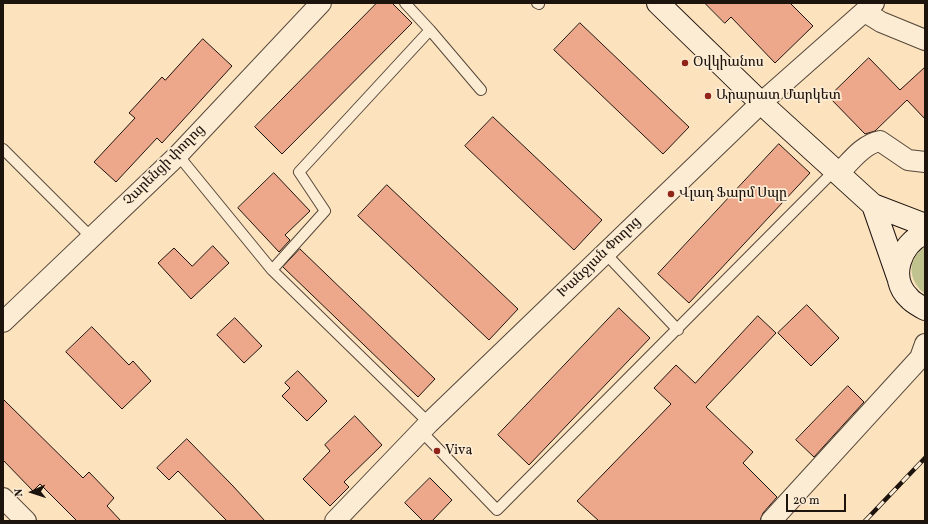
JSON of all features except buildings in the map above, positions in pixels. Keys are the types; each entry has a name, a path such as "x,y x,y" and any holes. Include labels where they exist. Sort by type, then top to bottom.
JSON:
{"main road":[{"path":"658,3 761,103 873,205 925,225"},
{"path":"873,205 900,285 909,299 925,309"},
{"path":"898,277 900,259 903,252 914,239 925,233"}],"street":[{"name":"Չարենցի փողոց","path":"3,322 178,155 321,3"},
{"name":"Խանջյան Փողոց","path":"335,521 425,427 761,103 869,8"},
{"path":"869,8 881,22 925,40"},
{"path":"836,172 867,146 880,141 908,160 925,162"},
{"path":"771,521 920,358 925,344"},
{"path":"3,498 26,521"}],"lane":[{"path":"405,3 481,90"},
{"path":"272,270 325,211 299,172 430,30"},
{"path":"3,150 92,238"},
{"path":"178,155 272,270 425,427 497,510 836,172"},
{"path":"605,253 678,330"}],"green space":[{"path":"925,247 925,294 915,283 912,264 919,252"}],"railway":[{"path":"865,521 925,458"}],"place":[{"name":"Օվկիանոս","path":"685,63"},
{"name":"Արարատ Մարկետ","path":"708,96"},
{"name":"Վլադ Ֆարմ Սպը","path":"671,194"},
{"name":"Viva","path":"437,451"}]}
